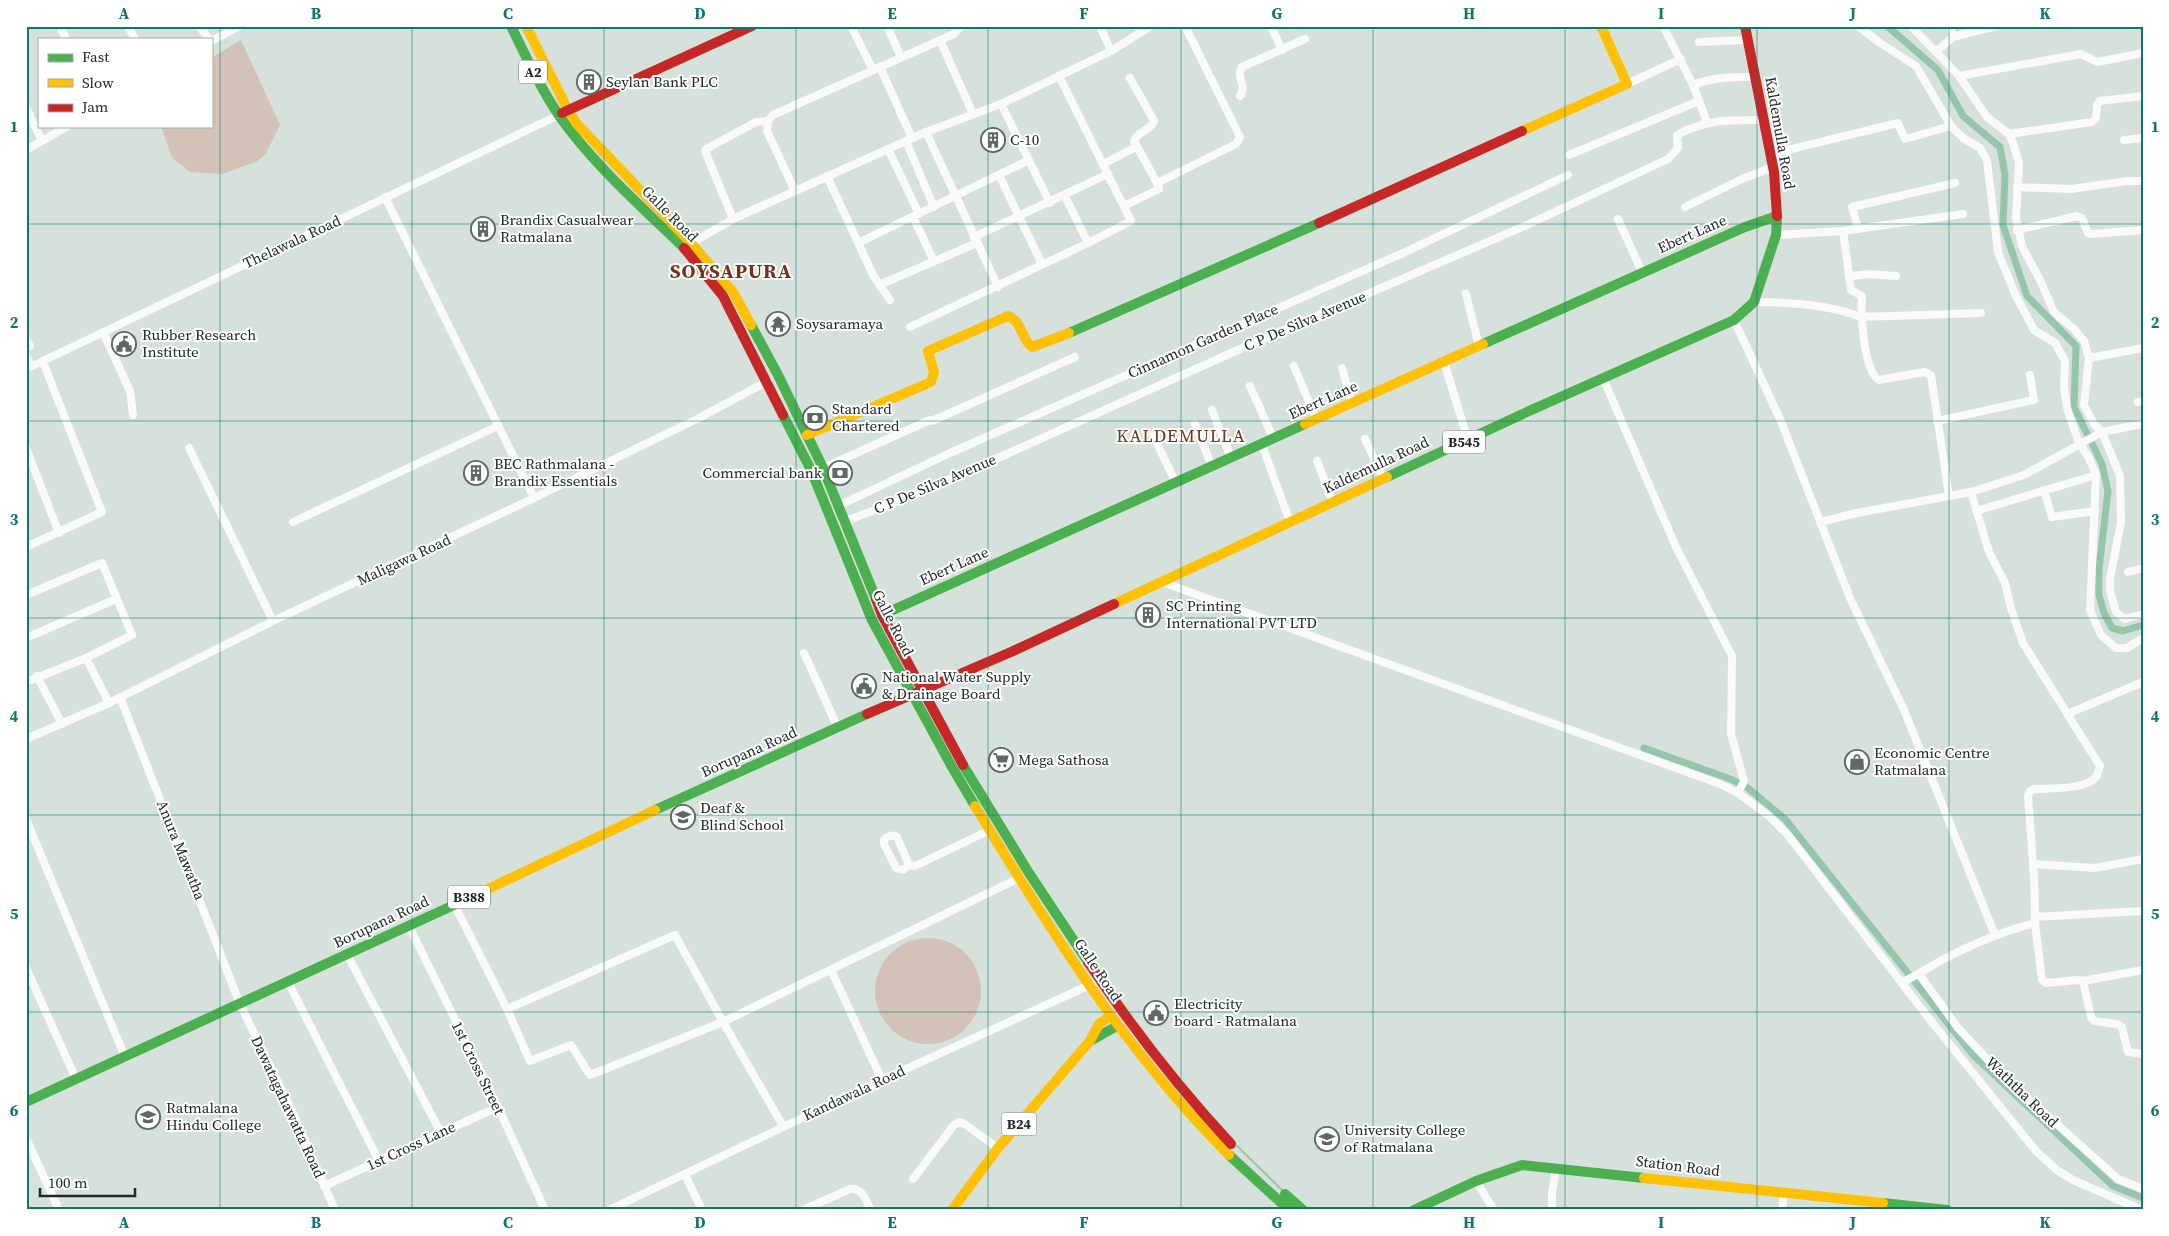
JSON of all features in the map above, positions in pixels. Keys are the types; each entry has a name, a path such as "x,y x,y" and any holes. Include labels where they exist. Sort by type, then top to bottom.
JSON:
{"main road":[{"name":"Galle Road","path":"511,26 533,72 564,113 688,246 734,292 778,375 823,468 882,614 952,767 1019,878 1089,986 1110,1016 1192,1118 1244,1170 1289,1210"},
{"name":"Galle Road","path":"526,26 564,113"},
{"path":"564,113 752,26"},
{"path":"807,435 931,382 934,372 928,351 1008,316 1016,320 1026,343 1032,347 1036,346 1225,265 1627,84 1601,26"},
{"name":"Kaldemulla Road","path":"917,691 1010,652 1383,478 1734,320 1754,302 1776,235 1777,216 1773,168 1745,26"},
{"name":"Ebert Lane","path":"882,614 1642,272 1745,227 1777,216"},
{"name":"Galle Road","path":"688,246 723,296 745,336 812,472 872,620 1000,827 1127,1020 1207,1118 1250,1163 1303,1210"},
{"name":"Borupana Road","path":"26,1102 409,926 556,855 917,691"},
{"path":"1110,1016 1121,1010"},
{"name":"B24","path":"952,1210 998,1148 1090,1041 1099,1024 1110,1016"},
{"path":"1118,1026 1127,1020"},
{"name":"B24","path":"1090,1041 1118,1026"},
{"name":"Station Road","path":"1414,1210 1476,1181 1522,1165 1947,1210"}],"street":[{"path":"60,26 66,38"},
{"path":"128,26 134,38"},
{"path":"199,26 208,38"},
{"path":"212,39 240,26"},
{"path":"851,26 877,68 909,139 934,207"},
{"path":"887,26 901,57"},
{"path":"795,191 767,131 768,121 773,115 954,34 960,26"},
{"path":"1100,26 1111,51"},
{"path":"688,246 733,219 827,176 909,139 1001,104 1111,51 1151,26"},
{"path":"1157,183 1236,144 1240,137 1185,26"},
{"path":"1271,26 1282,50"},
{"path":"1663,26 1693,85 1707,122"},
{"path":"1858,26 1880,43 1916,66 1951,126 1963,138 1980,148 1987,160 1998,252 2015,294 2034,330 2055,343 2065,361 2064,387 2066,408 2096,475 2090,610 2101,635 2116,648 2127,648 2143,638"},
{"path":"1911,26 1959,76 1987,117 2009,134 2019,163 2017,230 2022,246 2054,312 2076,330 2084,341 2090,358 2084,405 2094,424 2101,432 2120,476 2121,522 2110,579 2110,591 2119,616 2125,619 2143,614"},
{"path":"1950,26 1953,37"},
{"path":"1937,51 1953,37 1996,26"},
{"path":"1240,96 1244,86 1239,76 1242,68 1305,39"},
{"path":"940,40 973,114"},
{"path":"1699,42 1747,40"},
{"path":"1959,76 2081,54 2097,62 2143,53"},
{"path":"1627,84 1681,59"},
{"path":"910,326 998,287 1131,220 1059,76"},
{"path":"1693,85 1705,80 1755,77"},
{"path":"1124,206 1158,189 1157,183 1134,141 1135,138 1152,126 1154,121 1130,78"},
{"path":"2009,134 2092,122 2096,118 2097,105 2100,101 2143,96"},
{"path":"1569,155 1699,101"},
{"path":"1001,104 1050,203"},
{"path":"26,107 42,141"},
{"name":"Thelawala Road","path":"29,367 564,113"},
{"name":"C P De Silva Avenue","path":"834,526 914,495 1249,345 1527,225 1668,159 1678,148 1677,135 1693,126 1707,122 1764,120"},
{"path":"733,219 705,151 756,122 768,121"},
{"path":"1770,154 1898,123 1905,140 1951,126"},
{"path":"26,150 65,128"},
{"path":"926,132 998,287"},
{"path":"2124,140 2143,138"},
{"path":"1103,164 1136,147"},
{"path":"888,149 934,261"},
{"path":"858,243 1029,160"},
{"path":"1685,207 1742,178 1773,168"},
{"path":"879,285 934,261 1108,174"},
{"path":"1000,175 1042,264"},
{"name":"Cinnamon Garden Place","path":"838,506 926,464 1403,253 1568,175"},
{"path":"827,176 879,285 890,300"},
{"path":"2017,187 2071,189 2143,181"},
{"path":"1858,228 1852,207 1955,183"},
{"path":"1065,196 1088,243"},
{"path":"328,591 534,498 385,197"},
{"path":"1776,235 1843,231 1963,214"},
{"path":"2017,230 2078,216 2082,218 2088,233 2091,234 2143,230"},
{"path":"1618,219 1642,272"},
{"path":"1843,231 1851,290 1862,296 1860,317 1874,377 1880,380 1929,373 1931,375 1949,496"},
{"path":"1850,276 1869,274 1896,276"},
{"path":"1466,294 1479,346"},
{"path":"1754,302 1772,302 1845,310 1860,317 1982,313"},
{"path":"1734,320 1780,419 1850,598 1904,710 1995,935"},
{"path":"104,332 130,391 133,415"},
{"path":"26,338 30,346 26,348"},
{"path":"2090,358 2143,348"},
{"path":"26,354 29,367"},
{"path":"823,468 1075,357"},
{"path":"27,546 102,512 43,362"},
{"path":"1444,362 1468,440"},
{"path":"1294,366 1316,419"},
{"path":"1342,368 1352,404"},
{"name":"Maligawa Road","path":"26,740 108,703 534,498 698,418 778,375"},
{"path":"1937,421 2034,400 2030,375"},
{"path":"1603,378 1676,547 1732,656 1731,734 1741,788"},
{"path":"1250,386 1273,438"},
{"path":"1212,410 1231,458"},
{"path":"1195,424 1212,466"},
{"path":"1820,522 1857,513 1971,492 2024,475 2080,442 2101,432 2143,424"},
{"path":"293,522 498,426"},
{"path":"1153,435 1176,483"},
{"path":"1365,439 1383,478"},
{"path":"1262,444 1290,522"},
{"path":"26,448 59,533"},
{"path":"189,448 273,622"},
{"path":"1317,461 1333,502"},
{"path":"1976,511 2096,475"},
{"path":"2044,490 2052,516 2095,511"},
{"path":"1971,492 1989,552 2006,583 2011,608 2023,643 2100,766 2097,776 2091,782 2078,786 2035,789 2030,791 2028,796 2035,920 2042,980 2046,983 2083,981 2143,970"},
{"path":"26,595 102,563 132,635 86,658 26,682"},
{"path":"2128,572 2143,568"},
{"path":"1162,582 1646,756 1741,788 1788,835 1911,978 2036,1151 2073,1180 2142,1210"},
{"path":"26,638 116,599"},
{"path":"804,653 838,728"},
{"path":"86,658 108,703"},
{"path":"37,676 62,724"},
{"path":"2067,714 2143,682"},
{"name":"Anura Mawatha","path":"120,697 240,1004"},
{"path":"26,819 125,1057"},
{"path":"909,865 915,866 990,830"},
{"path":"2033,864 2095,868 2143,859"},
{"path":"454,904 507,1009 530,1061 571,1045 590,1076 723,1022 1019,878"},
{"path":"1911,978 1942,960 1995,935 2035,920 2143,911"},
{"name":"1st Cross Street","path":"409,926 498,1106 545,1210"},
{"path":"507,1009 675,935 783,1126"},
{"path":"347,954 441,1133"},
{"path":"26,968 76,1079"},
{"path":"831,970 882,1080"},
{"name":"Waththa Road","path":"1911,978 2001,1074 2118,1179 2143,1189"},
{"name":"Kandawala Road","path":"609,1210 619,1208 783,1126 1016,1017 1089,986 1100,979"},
{"path":"2083,981 2091,1017 2094,1022 2117,1024 2122,1027 2128,1052 2143,1054"},
{"path":"288,982 378,1161"},
{"name":"Dawatagahawatta Road","path":"240,1004 293,1113 335,1210"},
{"name":"1st Cross Lane","path":"324,1186 498,1106"},
{"path":"913,1179 954,1125 959,1122 998,1148"},
{"path":"26,1138 59,1210"},
{"path":"1552,1210 1552,1194 1556,1168"},
{"path":"685,1175 702,1210"},
{"path":"1476,1181 1494,1210"},
{"path":"803,1210 850,1189 857,1189 862,1192 871,1210"},
{"path":"1782,1210 1784,1194"}],"shaded area":[{"path":"241,40 280,125 265,155 256,162 222,174 190,172 172,158 162,128 212,128 212,57"},
{"path":"928,938 948,942 966,953 977,971 981,991 977,1011 966,1029 948,1040 928,1044 908,1040 890,1029 879,1011 875,991 879,971 890,953 908,942"}],"waterway":[{"path":"1887,26 1938,70 1963,116 2000,147 2005,175 2003,225 2027,296 2076,346 2074,407 2102,464 2108,491 2099,569 2099,595 2104,613 2112,628 2123,631 2143,625"},
{"path":"1644,748 1733,780 1748,788 1785,819 1974,1056 2113,1186 2143,1198"},
{"path":"1237,1146 1282,1190"}],"traffic: fast":[{"path":"511,26 546,95 574,135 619,185 684,248"},
{"path":"1483,344 1745,227 1777,216"},
{"path":"1387,477 1529,411 1734,320 1754,302 1776,235 1777,216"},
{"path":"1069,333 1319,223"},
{"path":"751,325 778,375 823,468 876,599"},
{"path":"783,415 811,470 872,620 975,806"},
{"path":"882,615 1305,424"},
{"path":"655,810 867,714"},
{"path":"963,765 1029,873 1088,962"},
{"path":"26,1102 456,904"},
{"path":"1092,1040 1117,1026"},
{"path":"1229,1155 1289,1210"},
{"path":"1414,1210 1476,1181 1522,1165 1644,1178"},
{"path":"1285,1194 1303,1210"},
{"path":"1883,1203 1947,1210"}],"traffic: slow":[{"path":"526,26 568,110 577,124 691,243 733,292 751,325"},
{"path":"1522,131 1627,84 1601,26"},
{"path":"807,435 931,382 934,372 928,351 1008,316 1013,318 1028,344 1032,347 1069,333"},
{"path":"1305,424 1483,344"},
{"path":"1114,604 1387,477"},
{"path":"975,806 1061,944 1092,989 1157,1075 1229,1155"},
{"path":"456,904 655,810"},
{"path":"952,1210 998,1148 1090,1041 1099,1024 1110,1016"},
{"path":"1644,1178 1883,1203"}],"traffic: jam":[{"path":"562,113 752,26"},
{"path":"1745,26 1774,172 1777,216"},
{"path":"1319,223 1522,131"},
{"path":"684,248 723,296 783,415"},
{"path":"876,599 882,615 963,765"},
{"path":"867,714 1011,652 1114,604"},
{"path":"1088,962 1156,1056 1192,1101 1231,1144"}],"place":[{"name":"Seylan Bank PLC","path":"589,82"},
{"name":"C-10","path":"993,140"},
{"name":"Brandix Casualwear Ratmalana","path":"483,229"},
{"name":"Soysaramaya","path":"778,324"},
{"name":"Rubber Research Institute","path":"124,344"},
{"name":"Standard Chartered","path":"815,418"},
{"name":"BEC Rathmalana - Brandix Essentials","path":"476,473"},
{"name":"Commercial bank","path":"840,473"},
{"name":"SC Printing International PVT LTD","path":"1148,615"},
{"name":"National Water Supply & Drainage Board","path":"864,686"},
{"name":"Mega Sathosa","path":"1001,760"},
{"name":"Economic Centre Ratmalana","path":"1857,762"},
{"name":"Deaf & Blind School","path":"683,817"},
{"name":"Electricity board - Ratmalana","path":"1156,1013"},
{"name":"Ratmalana Hindu College","path":"148,1117"},
{"name":"University College of Ratmalana","path":"1327,1139"}],"district":[{"name":"SOYSAPURA","path":"731,271"},
{"name":"KALDEMULLA","path":"1181,436"}]}
